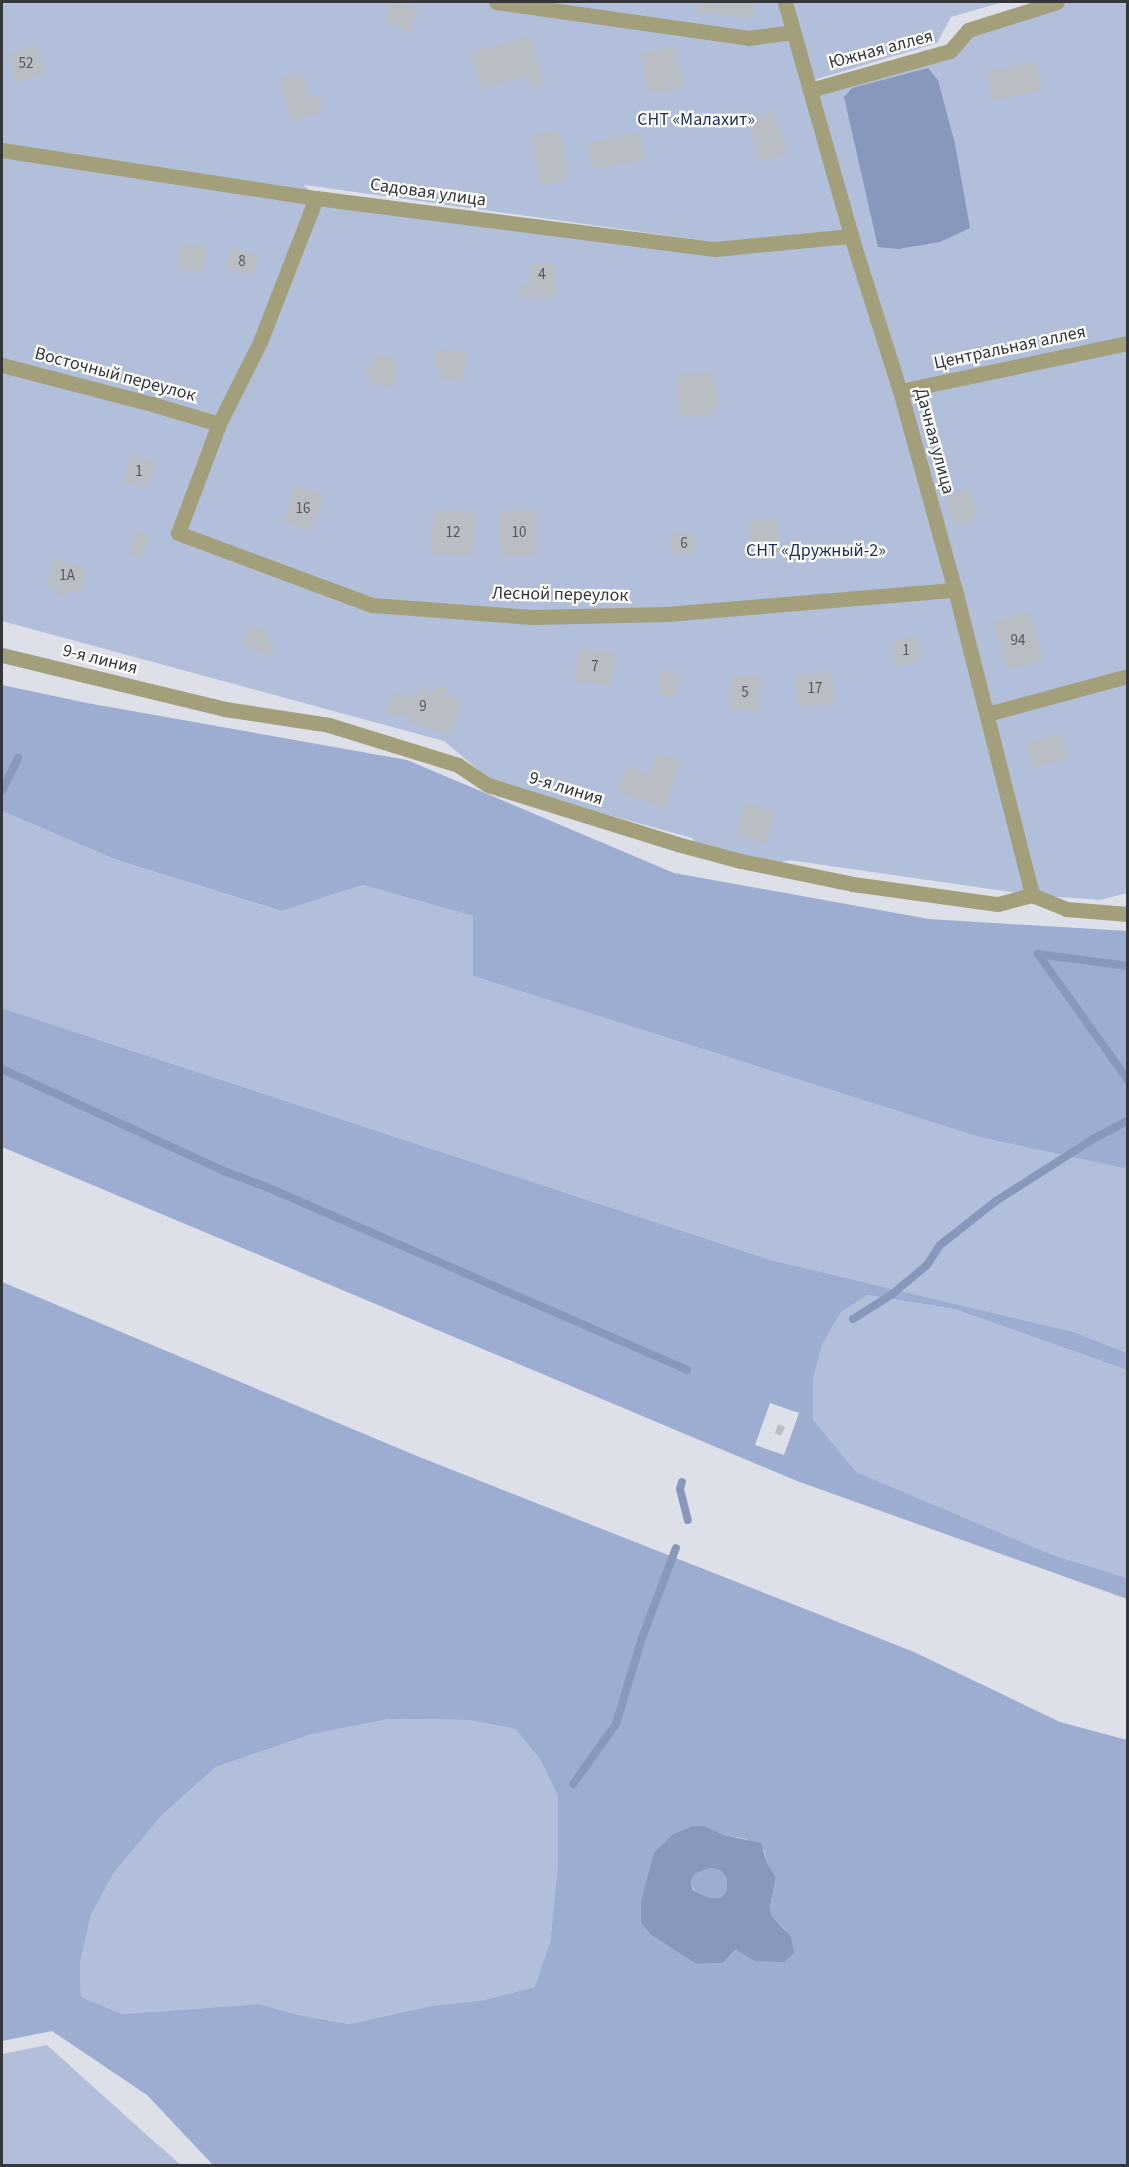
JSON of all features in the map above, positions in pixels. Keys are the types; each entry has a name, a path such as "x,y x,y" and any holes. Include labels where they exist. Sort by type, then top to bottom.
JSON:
{"street":[{"path":"496,2 748,38 793,32"},
{"name":"Дачная улица","path":"784,2 900,391 955,590 1032,895"},
{"name":"Южная аллея","path":"810,90 950,51 968,30 1057,2"},
{"name":"Садовая улица","path":"2,150 316,198 715,249 852,236"},
{"path":"219,424 260,342 316,198"},
{"name":"Центральная аллея","path":"900,391 1128,343"},
{"name":"Восточный переулок","path":"2,365 219,424"},
{"name":"Лесной переулок","path":"219,424 178,533 372,605 533,617 667,614 955,590"},
{"name":"9-я линия","path":"2,655 225,709 329,725 458,765 488,785 677,844 741,861 854,884 998,904 1032,895"},
{"path":"987,714 1128,676"},
{"path":"1032,895 1066,909 1128,914"}],"green space":[{"name":"СНТ «Дружный-2»","path":"2,2 1003,2 951,17 937,43 814,80 811,89 950,51 968,30 1057,2 1127,2 1127,893 1100,900 1032,895 789,860 756,869 701,853 692,838 494,783 444,741 2,621","holes":["304,185 713,242 316,198"]},
{"path":"2,811 114,859 280,911 363,885 473,916 473,976 979,1137 1127,1169 1127,1353 1074,1332 771,1260 2,1008"},
{"path":"868,1295 954,1309 1127,1370 1127,1578 1053,1555 855,1472 813,1421 813,1380 822,1345 841,1312"},
{"path":"390,1719 468,1720 515,1729 540,1759 558,1796 558,1865 550,1942 536,1987 484,2000 431,2006 349,2024 299,2015 259,2004 122,2014 81,1998 80,1964 91,1915 113,1874 161,1816 216,1767 312,1734"},
{"path":"47,2045 181,2165 2,2165 2,2054"}],"shaded area":[{"path":"928,68 938,80 955,144 970,228 940,242 898,249 878,247 844,97 852,88"},
{"path":"2,685 87,703 407,760 674,873 929,919 1127,931 1127,1169 979,1137 473,976 473,916 363,885 281,911 114,859 2,811"},
{"path":"2,1008 771,1260 1074,1332 1127,1353 1127,1370 954,1309 868,1295 841,1312 822,1345 813,1380 813,1420 856,1472 1053,1555 1127,1578 1127,1599 797,1481 2,1147","holes":["770,1403 799,1413 784,1455 755,1445"]},
{"path":"2,1282 417,1456 914,1652 1060,1722 1127,1740 1127,2165 213,2165 147,2095 52,2031 2,2041","holes":["390,1719 468,1720 515,1729 540,1759 558,1796 558,1865 550,1942 535,1987 484,2000 431,2006 349,2024 299,2015 259,2004 122,2014 81,1997 80,1964 91,1915 113,1874 161,1816 216,1767 312,1734","692,1826 705,1826 724,1835 746,1839 764,1850 767,1863 776,1877 770,1907 772,1916 786,1931 756,1961 737,1950 723,1963 696,1964 651,1935 642,1922 654,1852 673,1834"]},
{"path":"692,1826 705,1826 724,1835 761,1843 767,1863 776,1877 770,1907 772,1916 791,1937 794,1953 784,1962 755,1961 736,1950 723,1963 696,1964 651,1935 641,1922 641,1902 654,1852 673,1834","holes":["711,1868 721,1871 727,1879 727,1890 721,1898 710,1898 693,1890 691,1882 694,1874"]},
{"path":"711,1868 721,1871 727,1879 727,1890 721,1898 710,1898 694,1890 691,1882 694,1874"}],"building":[{"path":"389,2 418,7 411,33 406,32 406,28 385,24"},
{"path":"699,2 754,2 752,18 698,13"},
{"path":"530,36 544,84 530,88 527,76 481,89 471,52"},
{"path":"36,45 45,74 16,82 7,54"},
{"path":"676,47 683,87 648,94 641,53"},
{"path":"1036,61 1042,90 992,101 986,72"},
{"path":"302,72 310,99 321,97 321,113 291,121 280,78"},
{"path":"775,111 787,153 759,161 747,119"},
{"path":"560,130 568,181 539,186 531,135"},
{"path":"640,133 645,160 592,169 588,142"},
{"path":"180,243 207,247 203,273 176,269"},
{"path":"231,247 259,255 253,276 225,268"},
{"path":"530,264 555,264 555,297 520,297 520,285 530,285"},
{"path":"437,349 466,353 462,382 440,380 441,369 434,368"},
{"path":"374,356 396,357 394,387 371,385 372,377 365,376 366,365 373,365"},
{"path":"713,372 719,406 715,406 715,415 679,417 677,374"},
{"path":"131,454 156,461 148,489 123,482"},
{"path":"295,486 324,495 313,531 284,522"},
{"path":"970,489 977,515 973,516 972,523 957,527 956,521 952,522 945,496"},
{"path":"433,510 476,512 474,556 431,554"},
{"path":"537,510 539,556 501,557 499,511"},
{"path":"777,518 781,553 753,556 749,521"},
{"path":"135,530 149,533 143,558 130,555"},
{"path":"694,532 696,553 673,555 671,534"},
{"path":"55,559 86,568 79,593 68,590 66,597 56,594 58,587 47,584"},
{"path":"1030,612 1043,660 1006,670 993,622"},
{"path":"251,625 270,633 267,641 274,645 269,657 242,645"},
{"path":"917,636 922,660 896,666 891,642"},
{"path":"578,649 615,653 611,686 575,682"},
{"path":"660,672 679,673 678,696 659,695"},
{"path":"832,672 834,704 797,707 795,675"},
{"path":"731,675 761,676 760,711 730,710"},
{"path":"419,687 434,692 436,687 444,687 447,690 445,695 461,699 451,735 409,723 411,717 386,714 392,693 416,696"},
{"path":"1062,734 1068,759 1033,767 1027,742"},
{"path":"657,753 681,760 665,808 618,792 626,766 650,774"},
{"path":"744,803 775,811 767,844 736,836"},
{"path":"778,1424 785,1427 781,1436 775,1433"}],"waterway":[{"path":"2,791 18,758"},
{"path":"1128,966 1038,954 1128,1080"},
{"path":"2,1069 224,1171 269,1188 687,1370"},
{"path":"853,1319 891,1295 927,1265 940,1245 996,1201 1093,1139 1128,1120"},
{"path":"682,1482 680,1489 688,1520"},
{"path":"573,1784 616,1724 642,1638 676,1548"}],"park label":[{"name":"СНТ «Малахит»","path":"696,120"}]}
